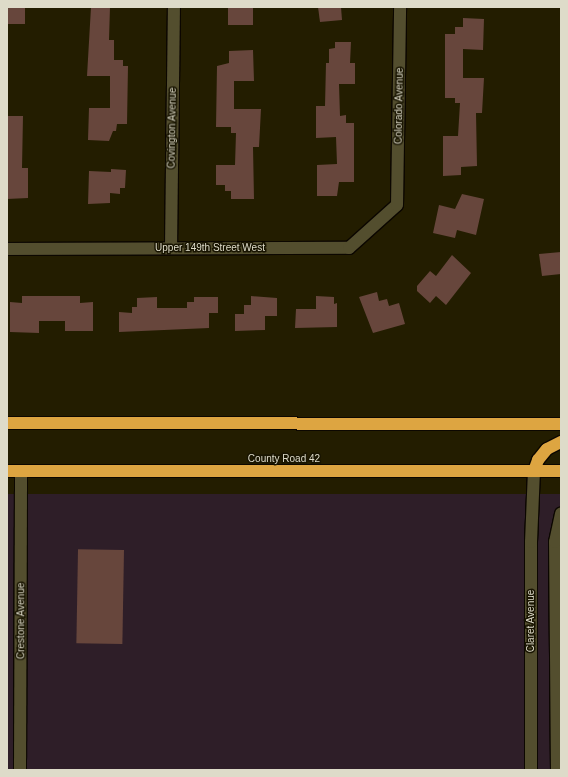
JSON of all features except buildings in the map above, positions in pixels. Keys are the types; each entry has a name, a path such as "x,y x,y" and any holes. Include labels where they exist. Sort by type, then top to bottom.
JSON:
{"highway":[{"path":"7,423 561,424"},
{"path":"534,471 538,460 547,449 561,442"},
{"name":"County Road 42","path":"7,471 561,471"}],"street":[{"name":"Covington Avenue","path":"171,248 174,7"},
{"name":"Colorado Avenue","path":"397,205 400,7"},
{"name":"Upper 149th Street West","path":"7,248 349,248 397,205"},
{"name":"Crestone Avenue","path":"20,770 21,471"},
{"name":"Claret Avenue","path":"531,770 530,542 534,471"},
{"path":"557,770 555,542 561,514"}],"shaded area":[{"path":"7,494 561,494 561,770 7,770"}]}
